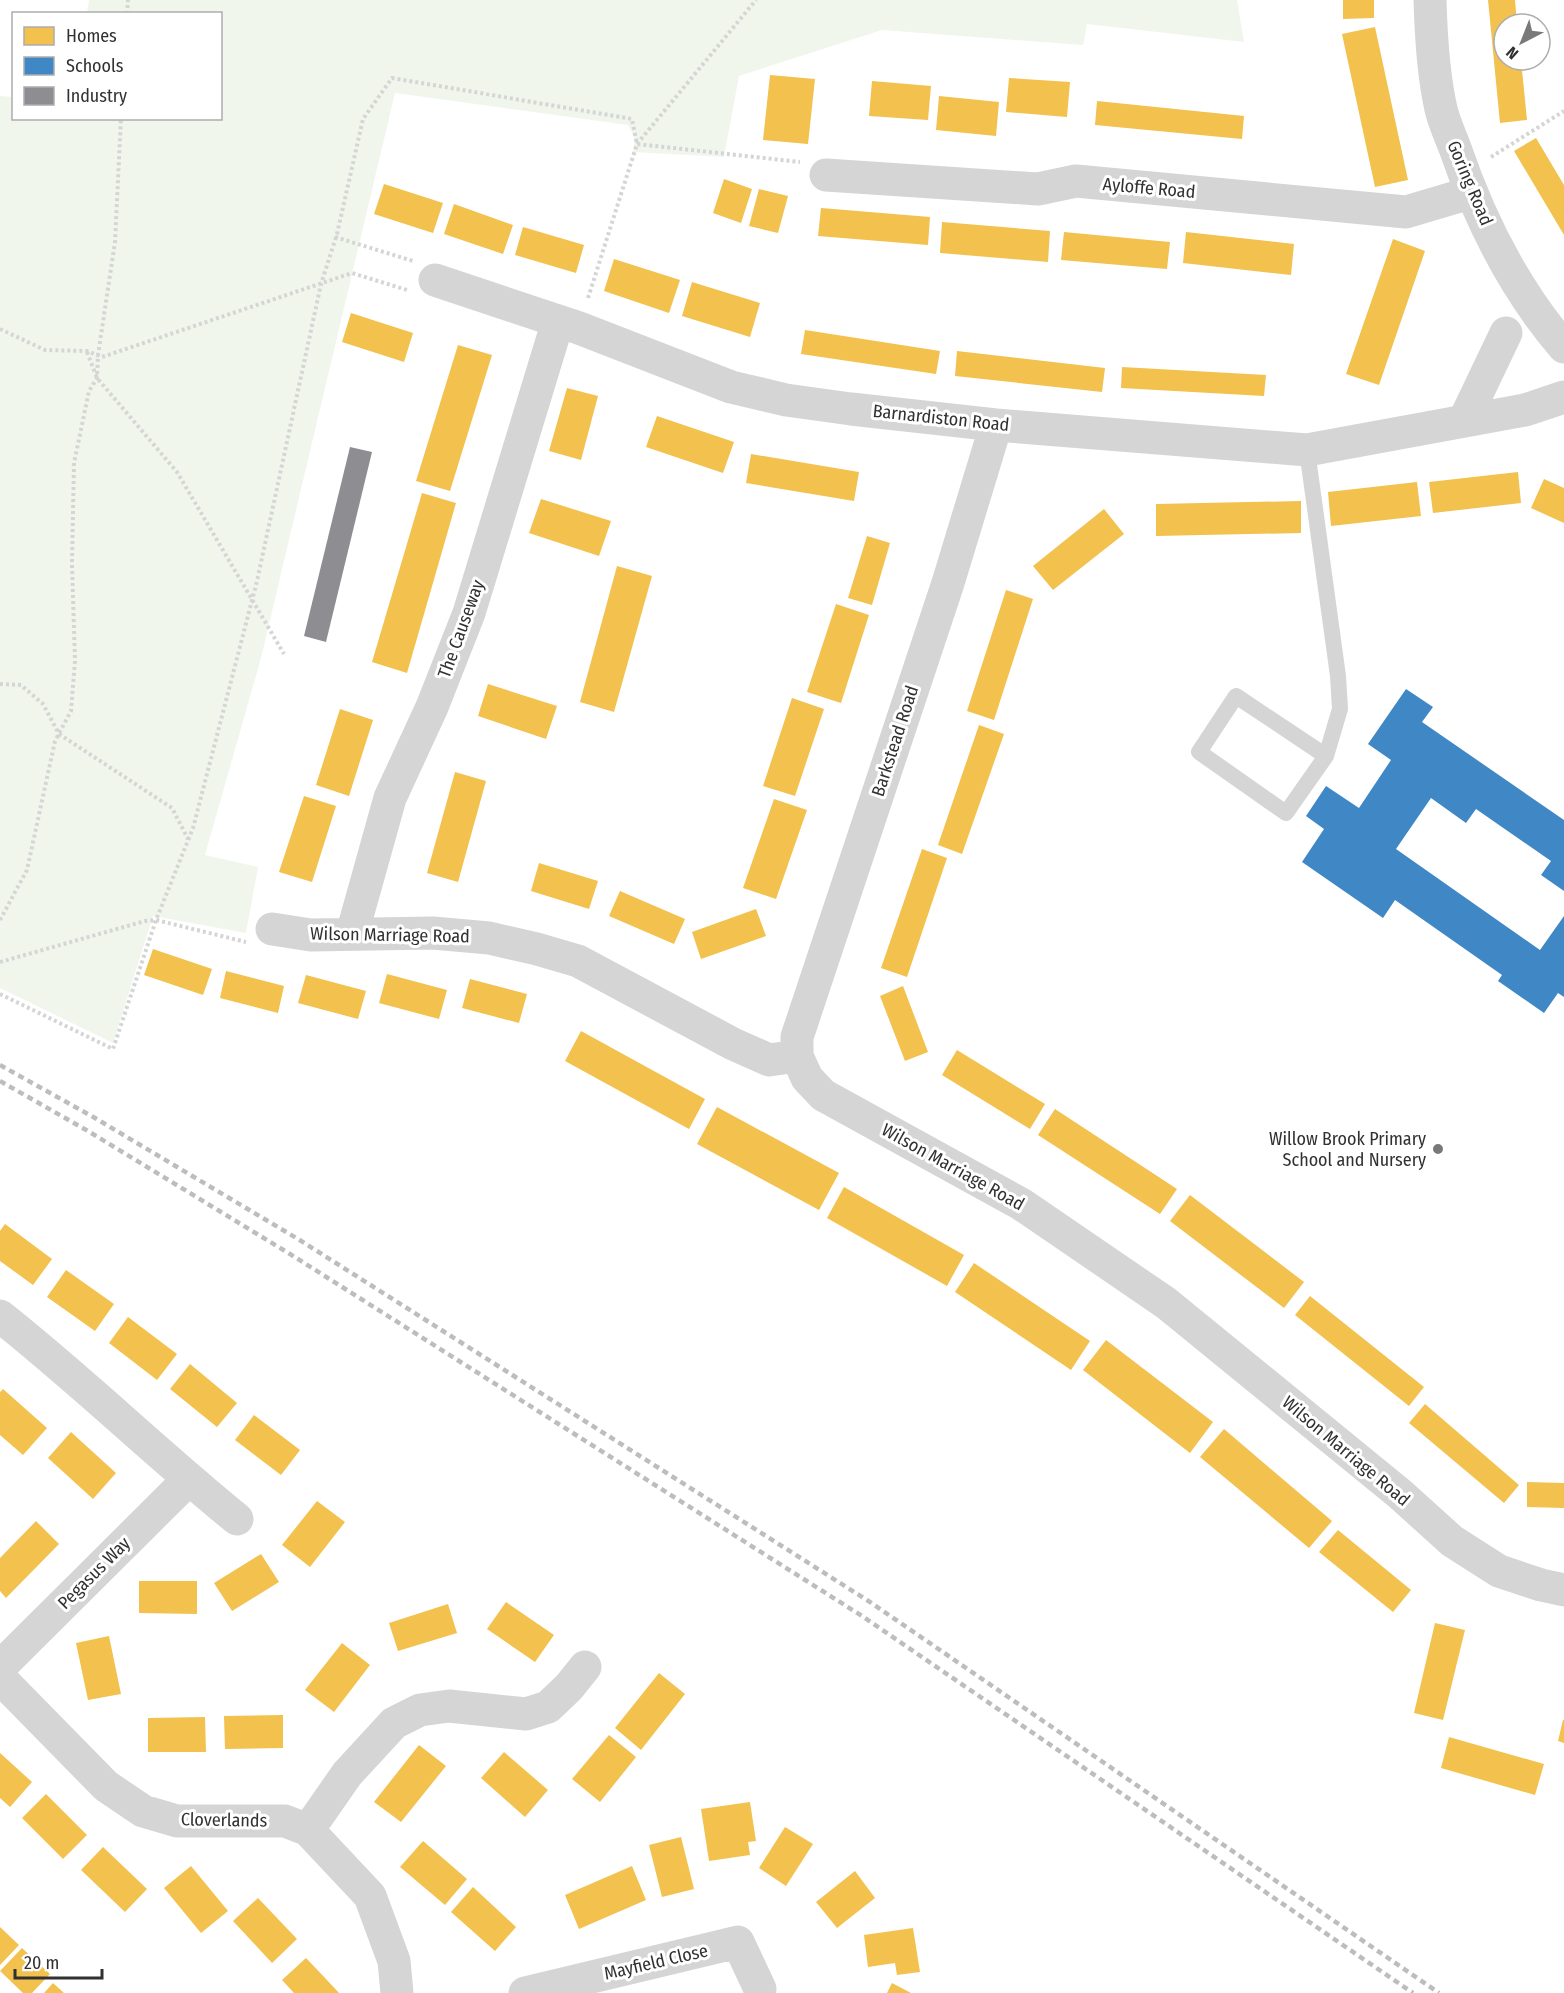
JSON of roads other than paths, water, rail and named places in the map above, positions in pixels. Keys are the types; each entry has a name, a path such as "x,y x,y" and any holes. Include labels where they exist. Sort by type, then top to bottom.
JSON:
{"street":[{"name":"Goring Road","path":"1430,0 1431,40 1441,109 1467,184 1504,259 1543,323 1564,347"},
{"name":"Ayloffe Road","path":"826,175 1038,189 1076,181 1406,212 1467,184"},
{"name":"Barnardiston Road","path":"435,280 568,324 731,387 786,400 996,425 1307,450 1525,410 1564,397"},
{"name":"The Causeway","path":"352,934 390,798 432,707 470,613 568,324"},
{"path":"1464,421 1506,333"},
{"name":"Barkstead Road","path":"797,1056 797,1037 948,583 996,425"},
{"name":"Wilson Marriage Road","path":"272,929 311,935 444,934 489,938 537,949 578,961 733,1044 769,1060 797,1056 807,1078 823,1095 1021,1204 1166,1303 1400,1494 1452,1541 1499,1570 1541,1585 1564,1590"},
{"path":"0,1316 58,1362 188,1480 237,1519"},
{"name":"Pegasus Way","path":"0,1667 188,1480"},
{"path":"308,1830 347,1774 394,1723 420,1710 449,1706 526,1714 548,1707 569,1687 585,1667"},
{"name":"Cloverlands","path":"0,1678 106,1786 143,1811 177,1821 285,1821 308,1830 370,1896 394,1961 397,1993"},
{"name":"Mayfield Close","path":"525,1993 738,1942 760,1989"}],"lane":[{"path":"1307,450 1338,676 1340,709 1326,756 1286,813 1199,752 1236,696 1326,756"}],"railway":[{"path":"0,1065 95,1118 298,1239 870,1602 1439,1993"},
{"path":"0,1081 88,1131 290,1254 862,1616 1413,1993"}],"place":[{"name":"Willow Brook Primary School and Nursery","path":"1438,1149"}]}
